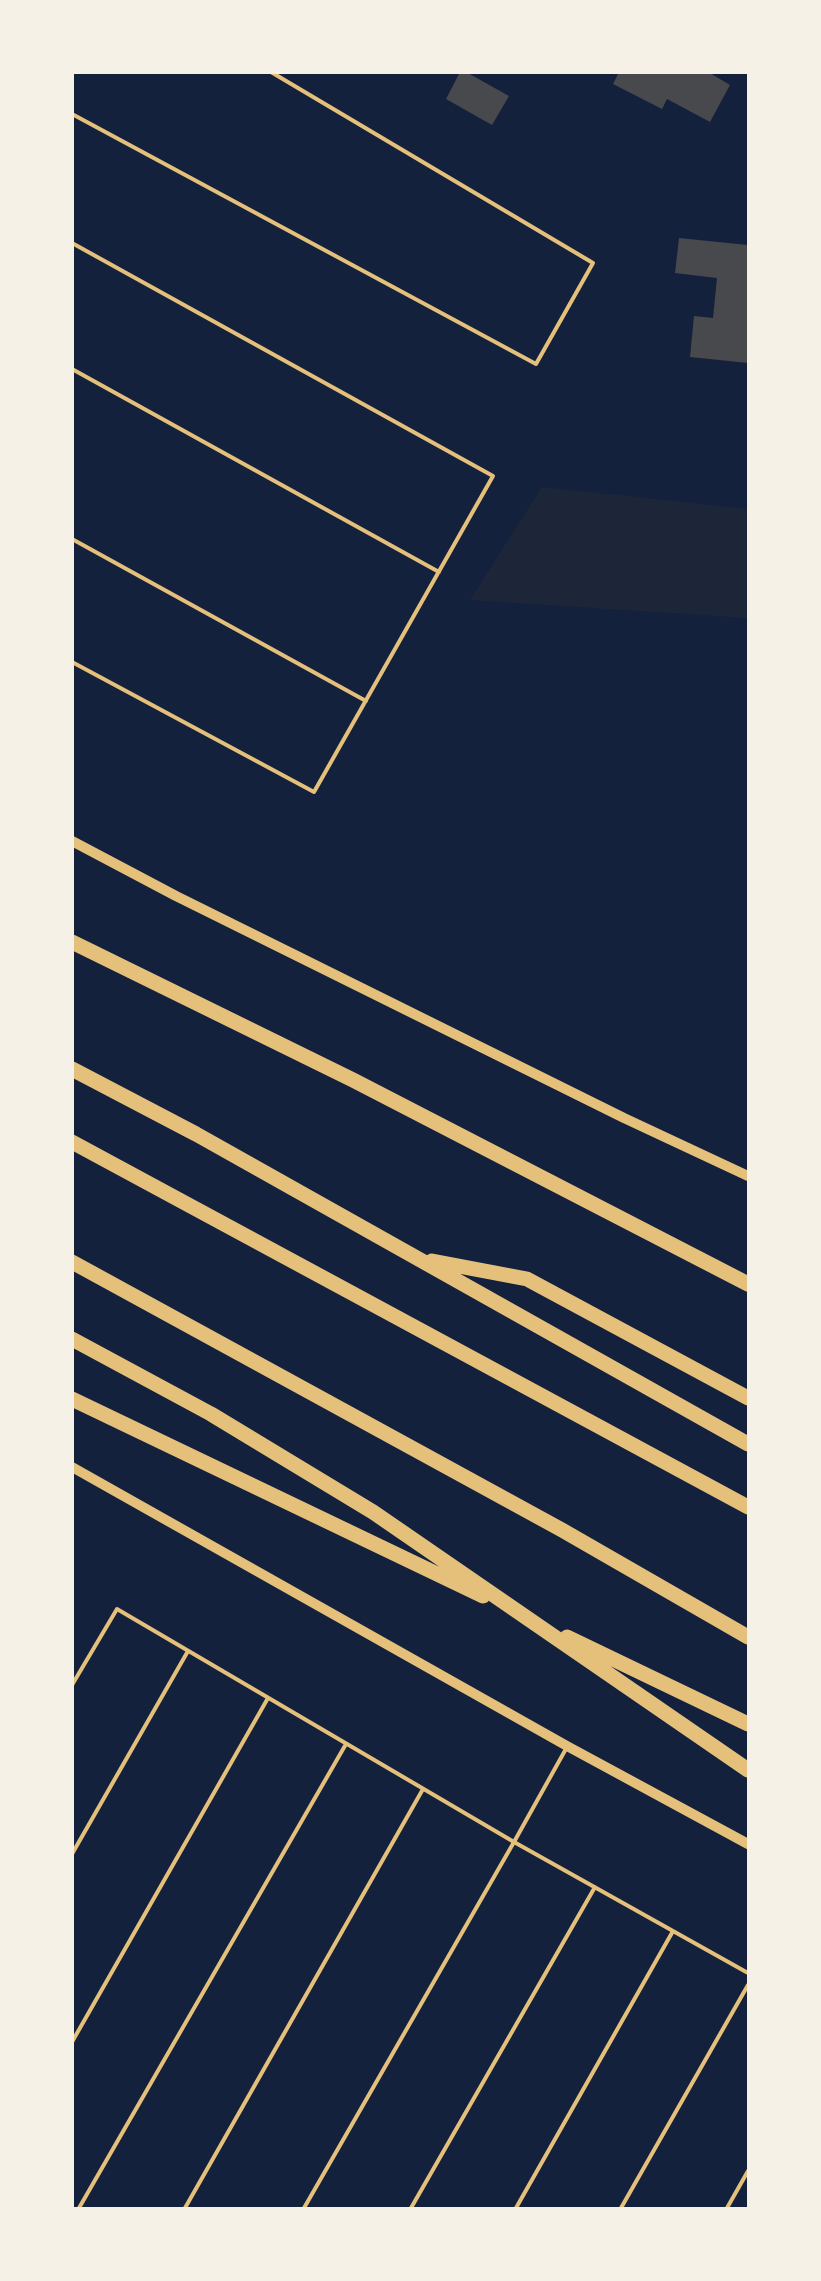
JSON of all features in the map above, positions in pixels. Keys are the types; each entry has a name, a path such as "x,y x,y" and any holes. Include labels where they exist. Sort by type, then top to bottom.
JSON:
{"highway":[{"path":"72,942 352,1080 748,1284"},
{"path":"72,1069 196,1134 748,1444"},
{"path":"72,1142 748,1507"},
{"path":"419,1259 527,1279 748,1398"},
{"path":"72,1262 562,1530 748,1637"},
{"path":"72,1339 211,1414 373,1512 748,1770"},
{"path":"72,1399 748,1724"}],"main road":[{"path":"72,841 176,896 561,1087 748,1176"},
{"path":"72,1467 567,1746 748,1844"}],"lane":[{"path":"72,114 536,364 593,263 271,72"},
{"path":"72,243 493,476 314,792 72,662"},
{"path":"72,369 439,572"},
{"path":"72,539 366,701"},
{"path":"72,1686 117,1609 514,1842 748,1973"},
{"path":"72,1854 188,1651"},
{"path":"72,2042 268,1698"},
{"path":"79,2208 346,1744"},
{"path":"304,2208 567,1746"},
{"path":"185,2208 423,1789"},
{"path":"411,2208 595,1887"},
{"path":"516,2208 673,1931"},
{"path":"621,2208 748,1985"},
{"path":"727,2208 748,2171"}],"shaded area":[{"path":"542,487 748,509 748,618 470,600"}],"building":[{"path":"460,72 466,72 509,96 492,125 446,99"},
{"path":"619,72 708,72 730,85 710,122 667,99 662,109 613,84"},
{"path":"679,238 748,245 748,363 690,357 694,316 713,318 717,278 675,273"}]}
